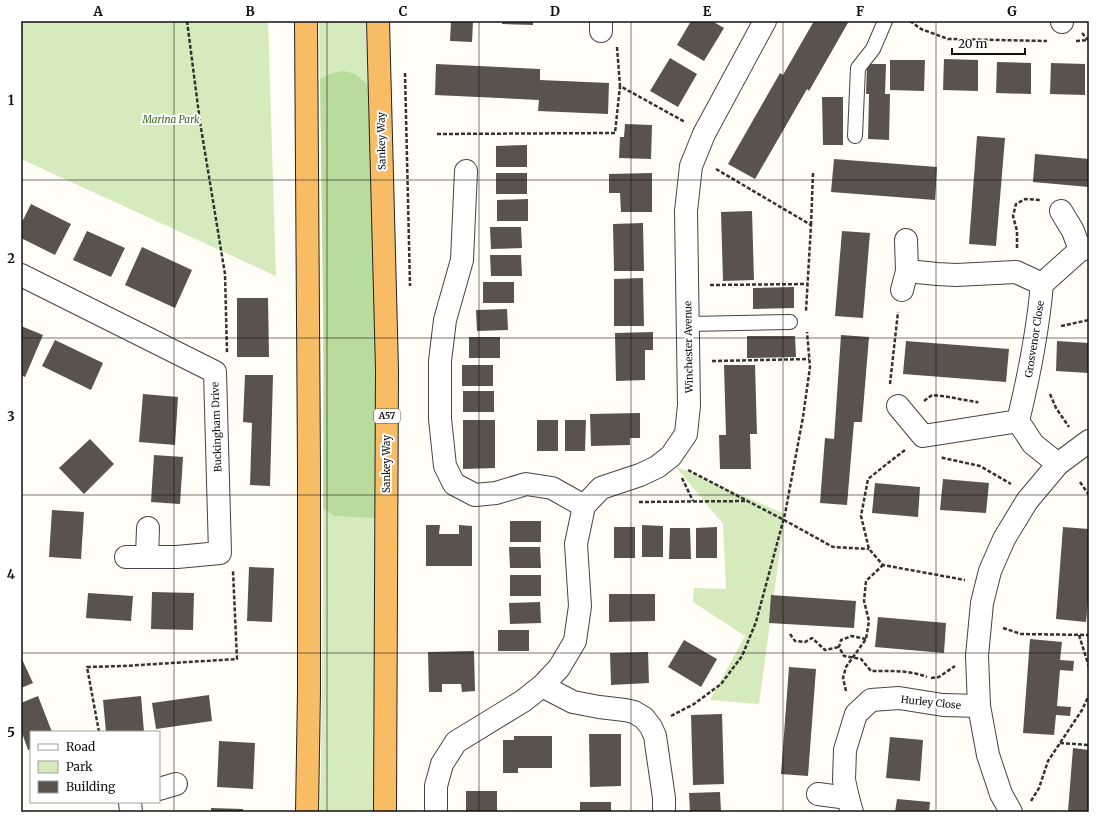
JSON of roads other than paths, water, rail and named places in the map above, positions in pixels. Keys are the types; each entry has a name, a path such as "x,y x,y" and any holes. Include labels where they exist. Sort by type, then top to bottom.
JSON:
{"highway":[{"path":"306,21 309,496 309,691 307,812"},
{"name":"Sankey Way","path":"378,21 387,370 385,812"}],"street":[{"name":"Winchester Avenue","path":"584,506 601,488 657,467 671,456 686,434 689,405 689,361 686,211 691,166 704,134 765,21"},
{"path":"436,812 436,786 442,764 456,742 523,701 542,686 559,668 574,641 580,606 576,544 584,506 552,488 526,484 496,493 475,495 454,484 445,466 440,419 440,361 445,320 462,260 466,171"},
{"path":"906,240 904,280 937,274 956,275 1016,272 1042,284 1084,249 1061,211"},
{"name":"Buckingham Drive","path":"21,275 215,372 220,553 178,557 137,557 148,528"},
{"name":"Grosvenor Close","path":"1018,421 1039,313 1042,284"},
{"path":"903,412 924,436 1018,421 1033,444 1058,464"},
{"path":"1020,809 1001,794 988,755 979,706 977,656 982,603 990,571 1004,539 1030,498 1058,464 1089,441"},
{"path":"542,686 573,702 634,712 644,718 651,727 655,736 664,812"},
{"name":"Hurley Close","path":"850,805 844,780 845,750 856,714 871,700 899,698 943,705 979,706"},
{"name":"Hurley Close","path":"818,794 850,805"}],"lane":[{"path":"855,136 858,68 873,48 885,21"},
{"path":"688,324 790,322"}],"park label":[{"name":"Marina Park","path":"171,119"}]}
